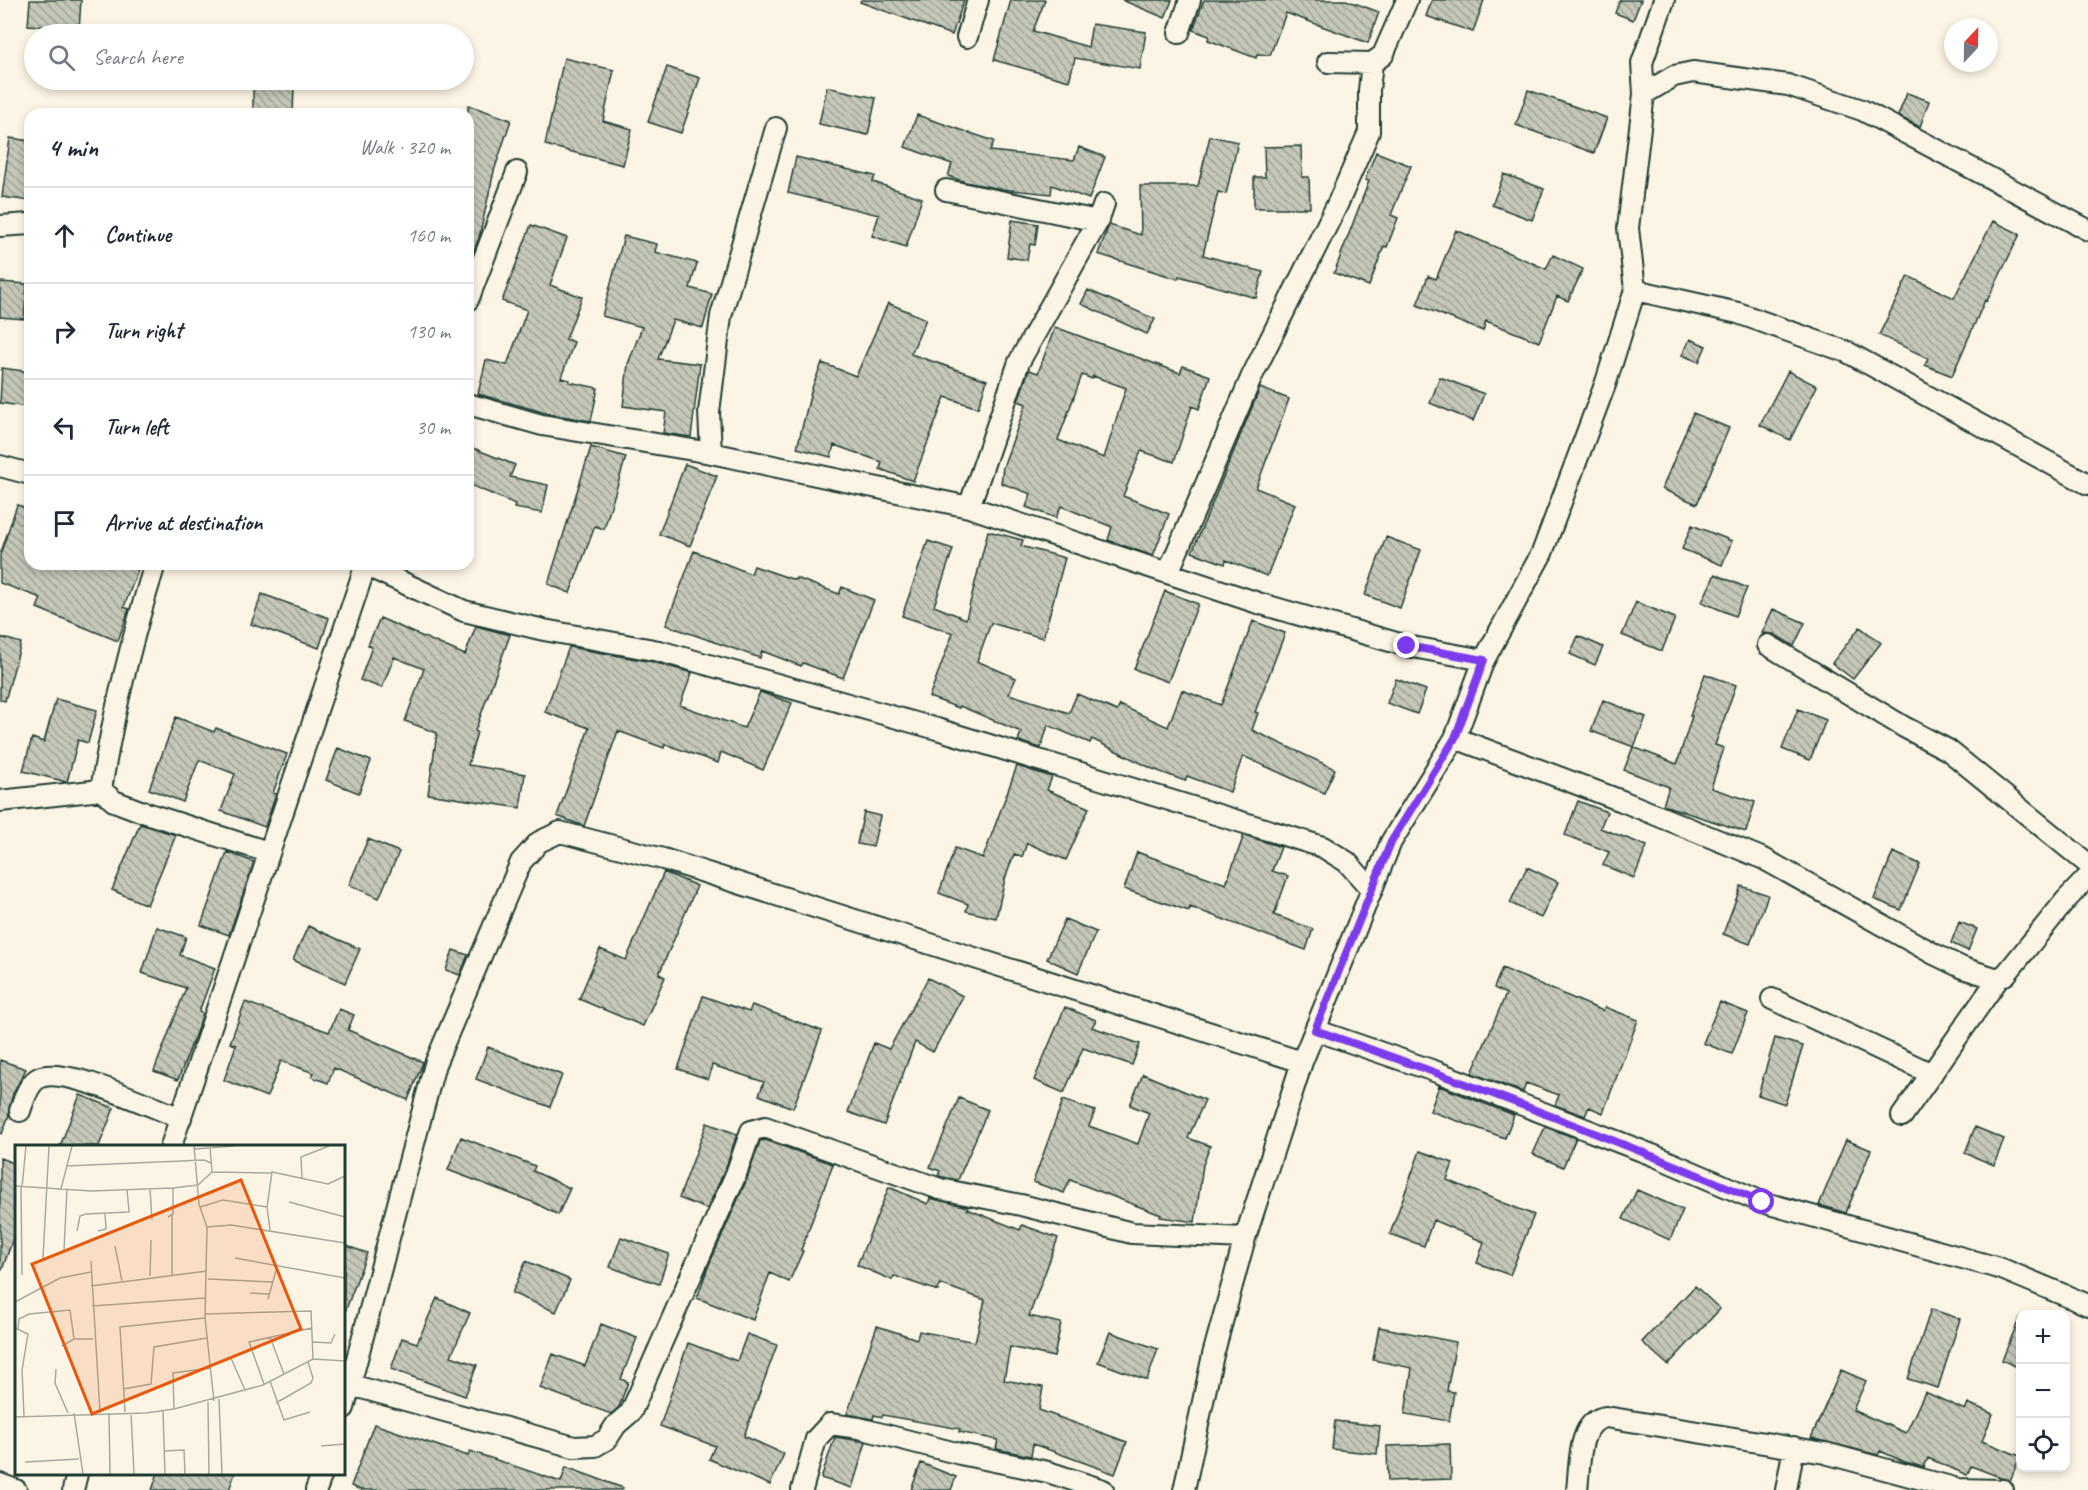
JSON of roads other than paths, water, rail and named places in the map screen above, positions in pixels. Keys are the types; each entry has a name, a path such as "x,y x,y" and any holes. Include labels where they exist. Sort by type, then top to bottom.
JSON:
{"street":[{"path":"968,36 978,0"},
{"path":"1179,33 1190,0"},
{"path":"1328,62 1372,63 1383,55 1407,0"},
{"path":"1184,1490 1213,1354 1245,1238 1302,1062 1391,842 1455,738 1484,660 1542,553 1606,382 1635,290 1628,228 1644,94 1642,63 1664,0"},
{"path":"1168,573 1252,376 1337,205 1370,132 1369,90 1372,63"},
{"path":"1644,94 1674,76 1693,72 1788,85 1862,110 2088,230"},
{"path":"711,453 709,412 721,316 776,128"},
{"path":"475,266 517,172"},
{"path":"946,190 1101,213 1019,362 969,507"},
{"path":"0,226 24,224"},
{"path":"1635,290 1738,313 1847,352 2088,484"},
{"path":"474,406 542,425 711,453 969,507 1258,603 1407,646 1484,660"},
{"path":"0,466 24,472"},
{"path":"101,790 108,743 131,640 153,570"},
{"path":"171,1145 364,570"},
{"path":"376,570 464,612 544,630 659,651 937,729 1323,847 1347,861 1372,890"},
{"path":"1768,645 1904,727 1948,750 2088,864"},
{"path":"1455,738 1622,801 1764,859 1934,954 1963,968 1998,979"},
{"path":"0,801 101,790 114,801 268,852"},
{"path":"345,1405 435,1064 521,861 539,842 560,832 675,863 1302,1062"},
{"path":"1902,1116 1998,979 2007,974 2066,900 2088,877"},
{"path":"1772,999 1932,1074"},
{"path":"1315,1030 1437,1072 1654,1156 1762,1202 2002,1269 2088,1305"},
{"path":"20,1111 31,1085 39,1077 56,1075 75,1078 181,1118"},
{"path":"351,1385 574,1448 595,1446 608,1439 616,1425 631,1412 736,1174 751,1131 758,1128 765,1127 940,1189 1021,1205 1132,1233 1245,1238"},
{"path":"1577,1490 1587,1427 1598,1418 1606,1417 1825,1453 1958,1489 2003,1490"},
{"path":"802,1490 816,1439 830,1424 859,1428 960,1454 1048,1472 1103,1490"},
{"path":"1786,1490 1794,1447"},
{"path":"73,1490 77,1475"},
{"path":"316,1490 321,1475"},
{"path":"0,1484 16,1490"}]}
